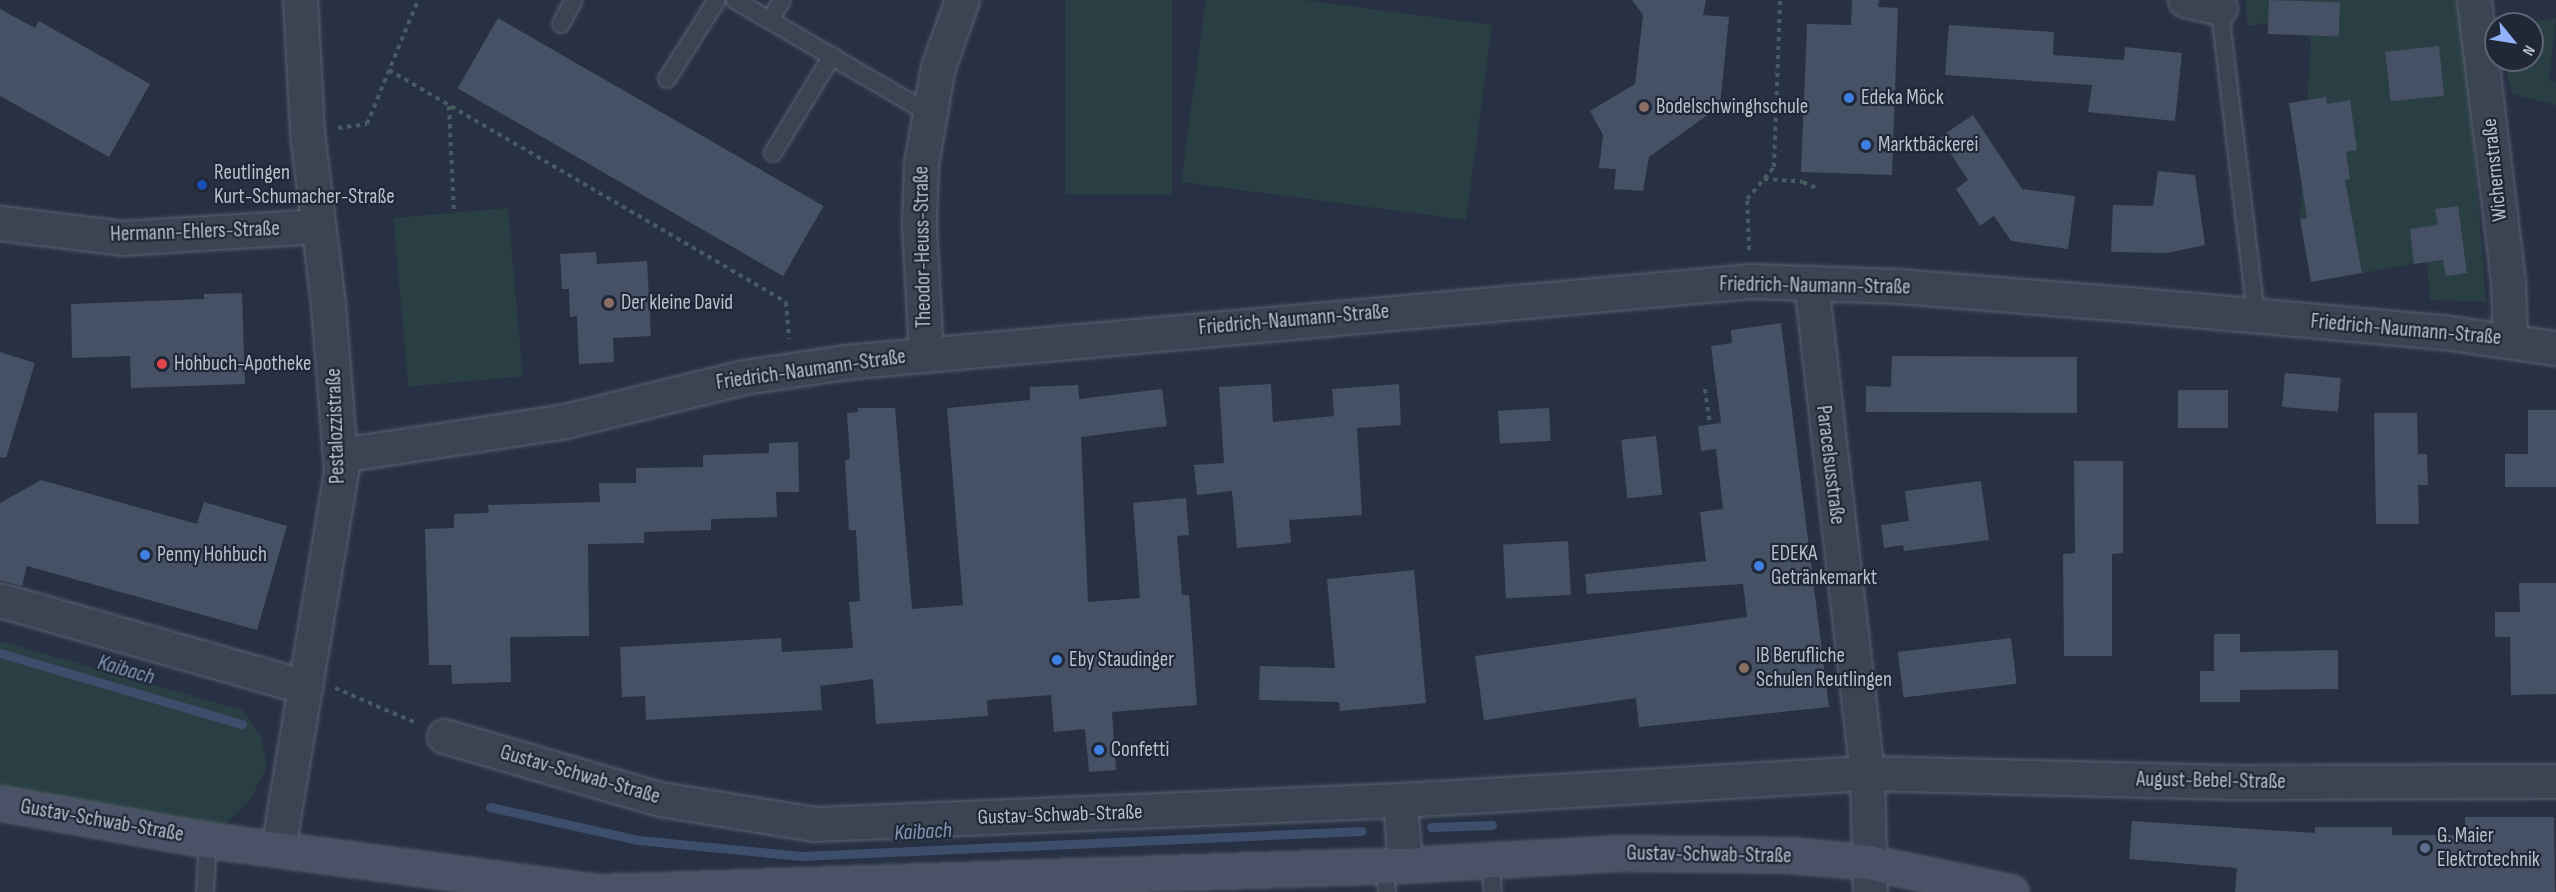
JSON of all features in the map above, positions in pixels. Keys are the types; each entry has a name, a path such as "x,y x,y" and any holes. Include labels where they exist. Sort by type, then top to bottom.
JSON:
{"street":[{"name":"Pestalozzistraße","path":"278,848 335,516 341,455 307,132 300,0"},
{"name":"Theodor-Heuss-Straße","path":"926,355 919,196 928,113 938,67 962,0"},
{"path":"2185,0 2219,4"},
{"name":"Wichernstraße","path":"2474,0 2508,280 2510,340"},
{"name":"Hermann-Ehlers-Straße","path":"0,224 122,238 318,226"},
{"name":"Friedrich-Naumann-Straße","path":"341,455 565,421 705,385 791,369 1750,281 1898,286 2256,315 2510,340 2556,348"},
{"name":"Paracelsusstraße","path":"1811,283 1867,773 1868,877"},
{"path":"0,600 306,681"},
{"name":"Gustav-Schwab-Straße","path":"444,736 660,799 815,824 1400,800 1867,773"},
{"name":"August-Bebel-Straße","path":"1867,773 2242,782 2556,781"},
{"path":"1392,874 1400,800"},
{"name":"Gustav-Schwab-Straße","path":"0,803 208,840 597,892 1392,874 1492,876 1620,853 1790,855 1868,877 2011,892"}],"lane":[{"path":"561,24 574,0"},
{"path":"667,79 717,0"},
{"path":"735,0 928,113"},
{"path":"770,20 782,0"},
{"path":"2219,4 2256,315"},
{"path":"773,153 832,56"},
{"path":"205,892 208,840"}],"path":[{"path":"307,132 367,124 418,0"},
{"path":"1750,281 1747,199 1774,166 1780,0"},
{"path":"389,70 786,302 791,369"},
{"path":"449,106 454,213"},
{"path":"1763,179 1803,182 1816,188"},
{"path":"1705,389 1710,424"},
{"path":"306,681 444,736"}],"green space":[{"path":"1065,0 1172,0 1172,194 1065,194"},
{"path":"1206,0 1304,0 1492,25 1466,220 1181,182"},
{"path":"2245,0 2462,0 2486,302 2430,300 2427,262 2362,273 2350,210 2300,219 2311,39 2266,23 2248,26"},
{"path":"2556,18 2549,80 2556,82 2556,105 2512,94 2507,72 2544,72 2544,20"},
{"path":"508,208 523,376 408,386 393,218"},
{"path":"0,641 242,710 261,736 267,766 250,800 223,826 0,787"}],"building":[{"path":"1632,0 1706,0 1703,15 1729,17 1720,106 1649,157 1643,191 1614,189 1616,169 1599,168 1603,135 1590,111 1635,84 1643,15"},
{"name":"Edeka Möck","path":"1852,0 1879,0 1878,7 1898,8 1892,175 1801,172 1807,24 1851,25"},
{"path":"2269,0 2340,2 2339,36 2268,34"},
{"path":"0,9 35,28 39,21 150,84 109,157 0,96"},
{"path":"498,18 824,206 783,276 458,88"},
{"path":"1949,25 2054,32 2053,55 2124,60 2125,47 2182,53 2175,121 2088,112 2092,85 1945,75"},
{"path":"2439,46 2444,96 2391,101 2385,52"},
{"path":"2326,97 2327,104 2350,100 2357,150 2346,152 2350,179 2345,180 2362,273 2311,282 2300,219 2307,218 2289,103"},
{"path":"1973,115 2022,189 2075,196 2068,249 2011,241 1994,216 1980,226 1956,189 1968,180 1940,137"},
{"path":"2158,171 2195,175 2205,245 2167,253 2111,252 2113,205 2153,206"},
{"path":"2458,206 2467,273 2446,276 2443,260 2414,264 2410,229 2438,225 2435,209"},
{"name":"Der kleine David","path":"596,252 597,264 647,261 651,336 613,338 614,362 579,364 577,316 570,317 569,289 562,289 560,254"},
{"path":"242,293 245,384 131,388 130,356 72,358 71,304 204,299 204,294"},
{"name":"EDEKA Getränkemarkt","path":"1781,323 1829,707 1639,727 1636,698 1484,720 1475,656 1747,617 1743,584 1587,594 1585,574 1706,561 1700,512 1723,509 1716,449 1701,451 1698,426 1721,423 1711,346 1732,343 1731,330"},
{"path":"0,352 35,363 6,458 0,457"},
{"path":"1892,356 2077,357 2077,413 1866,412 1866,386 1891,387"},
{"path":"2285,373 2341,378 2338,412 2282,407"},
{"path":"1271,384 1273,422 1334,416 1332,389 1399,384 1401,425 1357,428 1362,515 1289,520 1291,543 1237,548 1232,491 1197,495 1194,465 1224,463 1219,387"},
{"path":"1078,385 1079,399 1162,389 1167,426 1081,437 1088,602 1140,598 1133,503 1186,498 1189,535 1177,536 1182,595 1189,595 1197,705 1112,712 1116,770 1089,772 1085,729 1054,732 1051,695 987,700 988,716 876,724 873,679 820,686 822,710 646,720 645,696 622,697 620,647 781,638 782,652 853,648 849,602 860,601 856,530 849,530 845,460 850,459 847,413 858,412 858,408 895,408 912,609 963,605 947,408 1030,400 1030,387"},
{"path":"2178,390 2228,390 2228,428 2178,428"},
{"path":"1549,408 1551,441 1500,444 1498,411"},
{"path":"2528,410 2556,410 2556,487 2505,487 2505,454 2528,454"},
{"path":"2374,413 2417,413 2418,454 2427,454 2428,485 2418,485 2419,524 2376,524"},
{"path":"1656,436 1662,495 1627,498 1621,440"},
{"path":"798,442 799,492 776,492 777,517 711,519 711,530 644,532 644,543 588,544 589,636 510,637 511,682 452,684 451,665 429,665 425,529 454,528 454,514 489,513 488,505 600,502 599,483 636,483 636,468 703,467 703,455 769,453 769,443"},
{"path":"2074,461 2123,461 2123,553 2112,554 2112,656 2064,656 2063,554 2075,553"},
{"name":"Penny Hohbuch","path":"41,480 197,524 204,502 287,526 257,630 27,566 22,586 0,580 0,503"},
{"path":"1981,481 1989,540 1904,551 1903,545 1884,548 1881,525 1909,521 1905,491"},
{"path":"1568,541 1571,595 1506,598 1503,544"},
{"path":"1414,570 1426,703 1340,711 1339,702 1259,700 1260,666 1335,668 1327,579"},
{"path":"2519,583 2556,583 2556,694 2511,695 2510,637 2495,637 2495,612 2520,612"},
{"path":"2214,634 2240,634 2240,652 2338,650 2338,689 2240,690 2240,702 2200,702 2200,671 2214,671"},
{"path":"2011,638 2017,684 1903,698 1898,652"},
{"name":"G. Maier Elektrotechnik","path":"2465,817 2554,817 2555,892 2235,892 2237,868 2129,859 2132,821 2315,833 2315,827 2392,827 2392,835 2465,835"}],"waterway":[{"name":"Kaibach","path":"0,653 242,724"},
{"name":"Kaibach","path":"490,807 638,840 802,856 1361,831"},
{"name":"Kaibach","path":"1431,827 1492,825"}],"place":[{"name":"Edeka Möck","path":"1849,98"},
{"name":"Bodelschwinghschule","path":"1644,107"},
{"name":"Marktbäckerei","path":"1866,145"},
{"name":"Reutlingen Kurt-Schumacher-Straße","path":"202,185"},
{"name":"Der kleine David","path":"609,303"},
{"name":"Hohbuch-Apotheke","path":"162,364"},
{"name":"Penny Hohbuch","path":"145,555"},
{"name":"EDEKA Getränkemarkt","path":"1759,566"},
{"name":"Eby Staudinger","path":"1057,660"},
{"name":"IB Berufliche Schulen Reutlingen","path":"1744,668"},
{"name":"Confetti","path":"1099,750"},
{"name":"G. Maier Elektrotechnik","path":"2425,848"}]}
